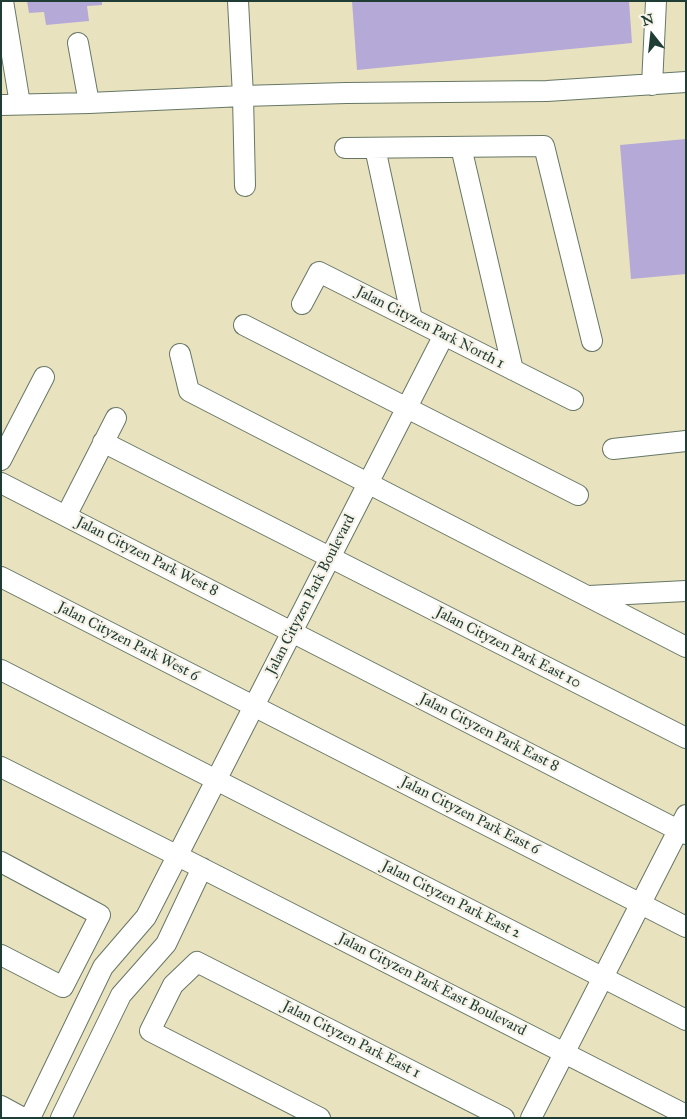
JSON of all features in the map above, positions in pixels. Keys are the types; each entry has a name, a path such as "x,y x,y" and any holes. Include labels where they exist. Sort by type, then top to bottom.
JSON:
{"street":[{"path":"3,1 11,105 346,93 547,91 686,82"},
{"path":"238,1 245,186"},
{"path":"652,85 656,1"},
{"path":"78,43 89,103"},
{"path":"345,148 544,146 592,341"},
{"path":"461,147 513,370"},
{"path":"375,148 412,319"},
{"name":"Jalan Cityzen Park North 1","path":"302,304 318,272 573,400"},
{"path":"244,325 578,495"},
{"name":"Jalan Cityzen Park Boulevard","path":"30,1118 103,967 146,917 444,335"},
{"path":"180,354 189,391 686,647"},
{"path":"1,460 44,377"},
{"path":"66,516 116,418"},
{"path":"613,449 686,441"},
{"name":"Jalan Cityzen Park East 10","path":"103,442 686,738"},
{"name":"Jalan Cityzen Park West 8","path":"1,483 292,632"},
{"name":"Jalan Cityzen Park West 6","path":"1,577 254,706"},
{"path":"587,596 686,591"},
{"name":"Jalan Cityzen Park East 8","path":"292,632 683,826"},
{"name":"Jalan Cityzen Park East 2","path":"1,670 686,1020"},
{"name":"Jalan Cityzen Park East 6","path":"254,706 686,927"},
{"name":"Jalan Cityzen Park East Boulevard","path":"1,767 686,1115"},
{"path":"531,1118 640,904 683,826"},
{"path":"1,862 100,915 63,986 1,955"},
{"path":"61,1118 121,995 166,944 202,868"},
{"name":"Jalan Cityzen Park East 1","path":"320,1118 150,1031 173,986 197,962 504,1118"},
{"path":"1,1106 24,1118"}],"building":[{"path":"27,1 102,1 102,5 87,6 89,21 46,25 44,12 29,13"},
{"path":"352,1 629,1 632,43 357,70"},
{"path":"686,139 686,274 631,279 620,145"}]}
